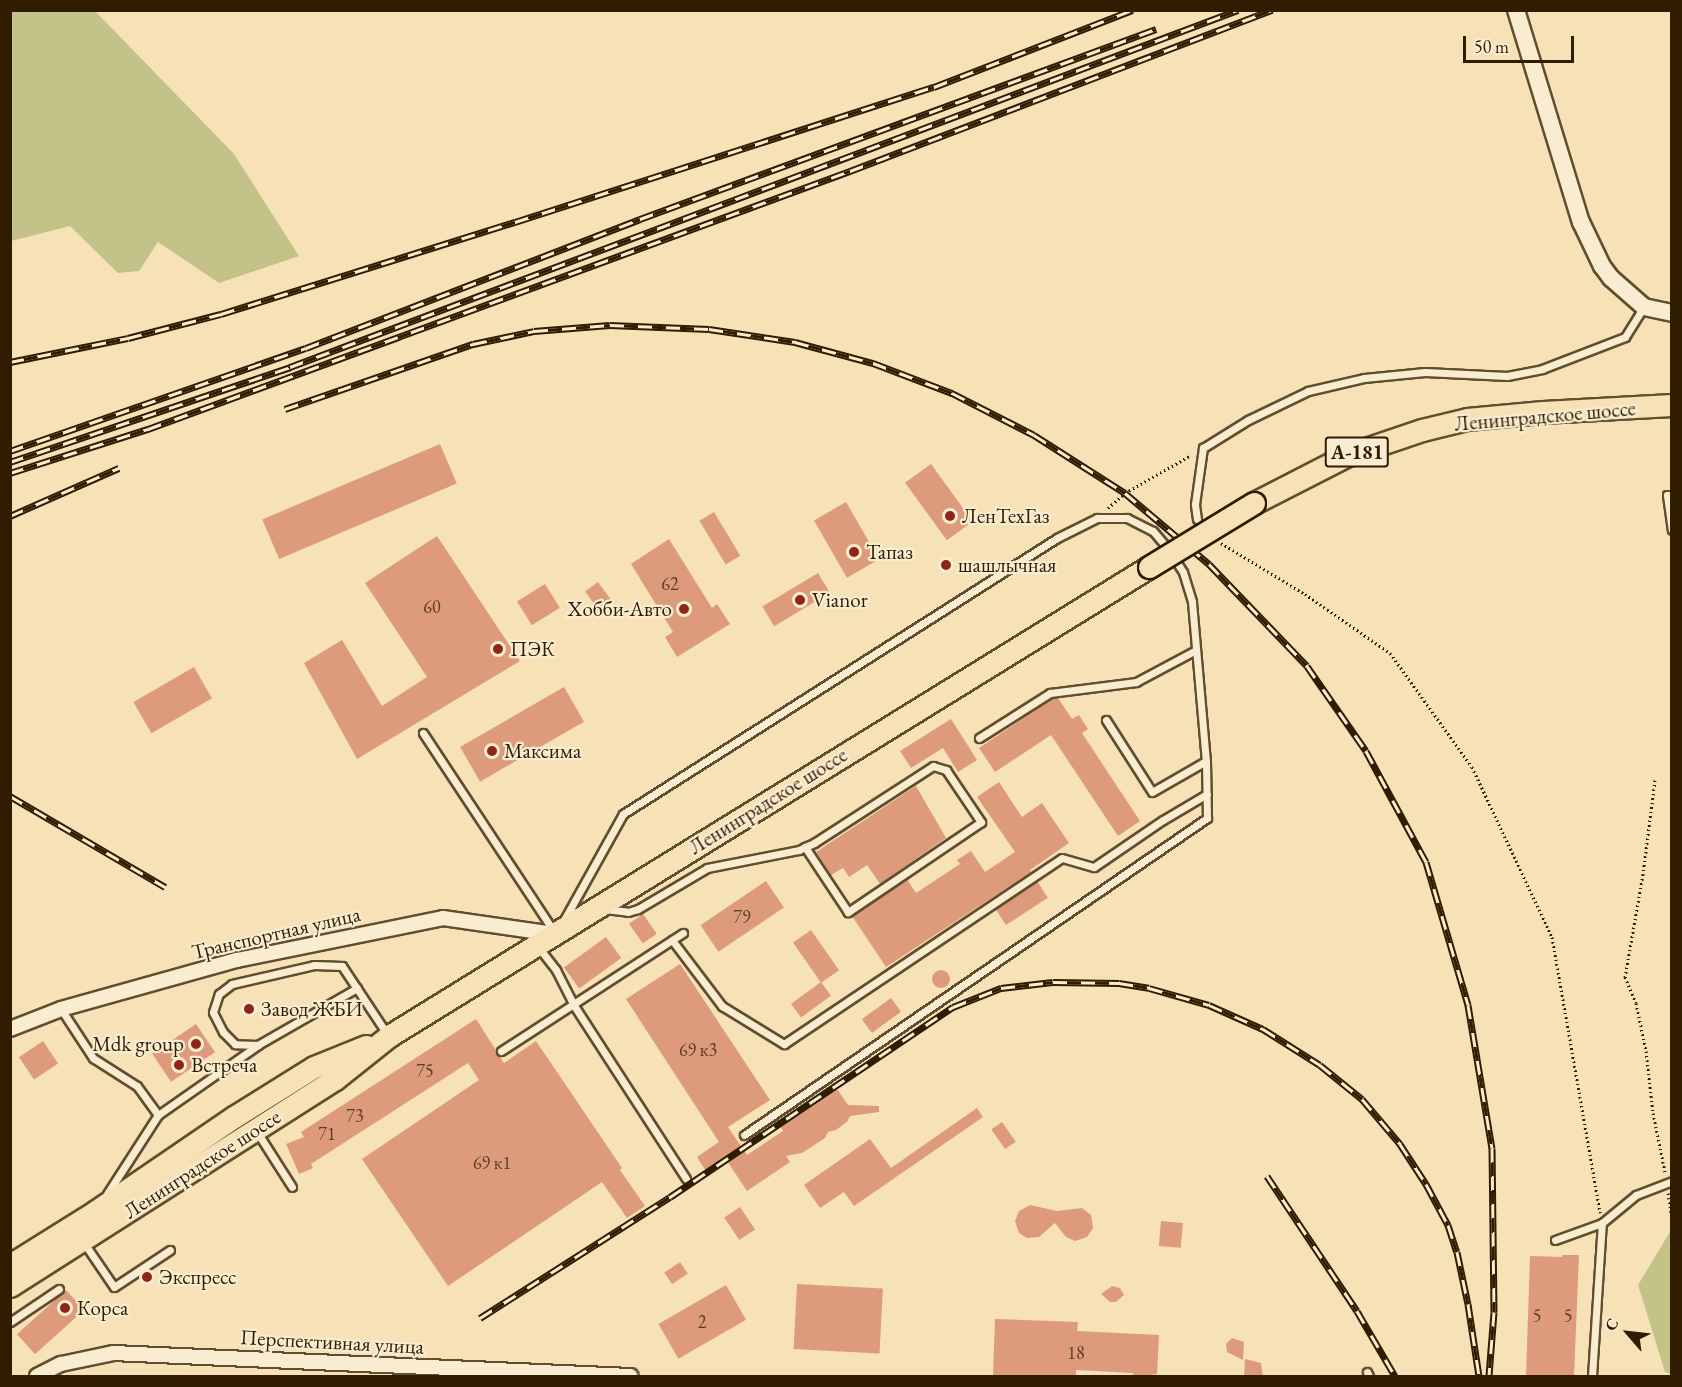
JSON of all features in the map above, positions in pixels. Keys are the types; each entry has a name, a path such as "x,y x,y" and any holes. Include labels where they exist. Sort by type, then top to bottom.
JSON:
{"main road":[{"name":"Ленинградское шоссе","path":"10,1265 314,1067 388,1036 538,946 1254,503 1348,455 1422,430 1467,420 1543,412 1671,405"},
{"name":"Ленинградское шоссе","path":"10,1286 336,1079 388,1036"}],"street":[{"path":"1516,10 1581,222 1602,266 1611,278 1644,307 1671,313"},
{"name":"Транспортная улица","path":"10,1029 61,1009 237,960 443,918 556,934"},
{"name":"Перспективная улица","path":"37,1377 61,1364 113,1353 630,1377"}],"lane":[{"path":"1197,519 1195,504 1203,448 1248,420 1308,391 1364,378 1415,373 1507,375 1542,369 1625,337 1644,307"},
{"path":"1671,495 1667,495 1671,531"},
{"path":"423,733 556,934 622,814 1057,538 1097,518 1127,518 1153,531 1168,549 1183,572 1192,602 1206,761 1207,818 744,1136"},
{"path":"980,738 1050,693 1136,682 1196,650"},
{"path":"1106,720 1152,792 1206,761"},
{"path":"596,908 628,912 707,868 805,847 933,766 946,770 981,822 848,912 805,847"},
{"path":"672,940 722,1006 784,1044 1062,858 1094,867 1163,820 1207,794"},
{"path":"501,1051 683,933"},
{"path":"538,946 556,970 573,1004 686,1179"},
{"path":"258,1045 235,1044 223,1032 213,1012 219,994 232,984 314,965 342,966 388,1036"},
{"path":"96,1211 158,1115 258,1045 357,988"},
{"path":"61,1009 93,1058 137,1086 158,1115"},
{"path":"255,1130 292,1186"},
{"path":"1555,1240 1602,1223 1636,1195 1669,1182"},
{"path":"1592,1377 1602,1223"},
{"path":"82,1240 114,1287 170,1250"},
{"path":"10,1322 59,1289"}],"path":[{"path":"1097,518 1125,493 1203,448"},
{"path":"1197,519 1214,539 1305,594 1390,653 1472,767 1552,937 1602,1223"},
{"path":"1655,780 1644,874 1625,977 1636,1003 1646,1051 1653,1113 1669,1182 1671,1218"}],"green space":[{"path":"10,11 95,11 234,154 299,256 219,283 158,242 139,271 118,273 70,226 11,241"},
{"path":"1671,1230 1671,1374 1665,1372 1638,1285"}],"building":[{"path":"440,444 457,484 279,559 262,519"},
{"path":"931,464 973,521 947,540 905,483"},
{"path":"846,502 879,559 847,578 814,520"},
{"path":"714,512 740,556 726,564 699,521"},
{"path":"437,536 520,661 357,759 304,663 342,640 382,706 427,677 365,583"},
{"path":"669,539 712,608 717,604 730,624 677,657 665,637 673,632 631,564"},
{"path":"818,573 830,593 774,626 762,606"},
{"path":"598,582 611,600 598,609 585,591"},
{"path":"545,584 560,608 532,625 517,601"},
{"path":"194,667 212,698 151,733 133,702"},
{"path":"564,687 584,722 480,782 460,747"},
{"path":"1054,698 1058,698 1072,719 1079,715 1088,729 1082,733 1140,821 1118,836 1051,735 995,772 979,748"},
{"path":"951,719 977,760 958,772 943,748 911,768 900,751"},
{"path":"999,782 1022,817 1042,803 1069,843 1030,870 1031,872 886,967 852,916 907,879 916,893 960,864 957,860 971,851 985,872 1015,852 977,797"},
{"path":"916,786 946,838 880,884 867,865 849,877 843,868 831,875 816,852"},
{"path":"766,881 784,908 718,952 701,925"},
{"path":"1037,881 1048,898 1006,925 995,908"},
{"path":"643,914 657,934 643,943 629,924"},
{"path":"811,930 839,970 821,983 793,943"},
{"path":"606,937 621,958 579,989 564,968"},
{"path":"680,964 770,1100 728,1127 747,1155 783,1131 781,1127 837,1089 848,1105 879,1106 879,1112 850,1116 847,1122 836,1130 828,1132 825,1138 802,1153 786,1156 790,1162 747,1191 725,1158 706,1171 697,1157 719,1142 626,999"},
{"path":"941,970 949,975 950,979 945,987 941,988 933,983 932,979 937,971"},
{"path":"821,982 831,996 801,1018 791,1004"},
{"path":"891,998 901,1012 872,1033 862,1019"},
{"path":"476,1019 504,1063 536,1041 645,1206 627,1218 602,1182 448,1286 362,1159 479,1080 468,1063 311,1164 313,1168 299,1174 286,1144 304,1137 301,1132"},
{"path":"196,1024 215,1052 171,1082 152,1054"},
{"path":"43,1041 58,1063 34,1080 19,1057"},
{"path":"977,1108 983,1117 854,1206 844,1192 820,1208 804,1185 870,1139 891,1168"},
{"path":"1002,1122 1016,1142 1005,1149 991,1129"},
{"path":"1030,1205 1057,1211 1082,1208 1091,1215 1093,1228 1087,1237 1075,1241 1066,1237 1055,1223 1039,1237 1027,1238 1019,1233 1015,1221 1019,1211"},
{"path":"740,1207 755,1229 739,1240 724,1218"},
{"path":"1161,1221 1183,1223 1181,1248 1159,1246"},
{"path":"1562,1255 1579,1255 1574,1377 1526,1377 1530,1256 1562,1257"},
{"path":"680,1262 688,1274 672,1284 664,1273"},
{"path":"797,1284 883,1289 879,1353 794,1349"},
{"path":"726,1285 746,1320 678,1359 658,1324"},
{"path":"1112,1286 1120,1288 1124,1295 1116,1302 1110,1302 1101,1294"},
{"path":"66,1290 84,1310 35,1354 17,1334"},
{"path":"995,1319 1078,1322 1077,1331 1159,1335 1157,1374 1133,1377 1133,1373 1076,1370 1076,1377 993,1375"},
{"path":"1232,1338 1244,1342 1243,1360 1227,1352 1226,1344"},
{"path":"1245,1359 1261,1363 1263,1377 1244,1377"}],"railway":[{"path":"10,362 128,338 221,314 515,222 934,87 1133,10"},
{"path":"10,462 290,367 1238,10"},
{"path":"10,473 148,429 850,171 1272,10"},
{"path":"10,451 306,348 640,219 1156,29"},
{"path":"285,409 473,344 534,331 610,325 709,329 795,342 873,363 952,393 1034,435 1125,493 1209,564 1307,666 1366,751 1426,862 1468,1005 1492,1148 1494,1312 1489,1376"},
{"path":"10,516 119,468"},
{"path":"10,796 165,887"},
{"path":"480,1318 670,1197 953,1007 1001,988 1053,982 1119,983 1149,988 1209,1005 1263,1029 1320,1065 1362,1099 1400,1144 1426,1184 1448,1225 1457,1252 1468,1304 1479,1376"},
{"path":"1267,1176 1357,1311 1395,1376"}],"place":[{"name":"ЛенТехГаз","path":"950,516"},
{"name":"Тапаз","path":"854,552"},
{"name":"шашлычная","path":"946,565"},
{"name":"Vianor","path":"800,600"},
{"name":"Хобби-Авто","path":"684,609"},
{"name":"ПЭК","path":"498,649"},
{"name":"Максима","path":"492,751"},
{"name":"Завод ЖБИ","path":"249,1009"},
{"name":"Mdk group","path":"196,1044"},
{"name":"Встреча","path":"179,1065"},
{"name":"Экспресс","path":"147,1277"},
{"name":"Корса","path":"65,1308"}]}
